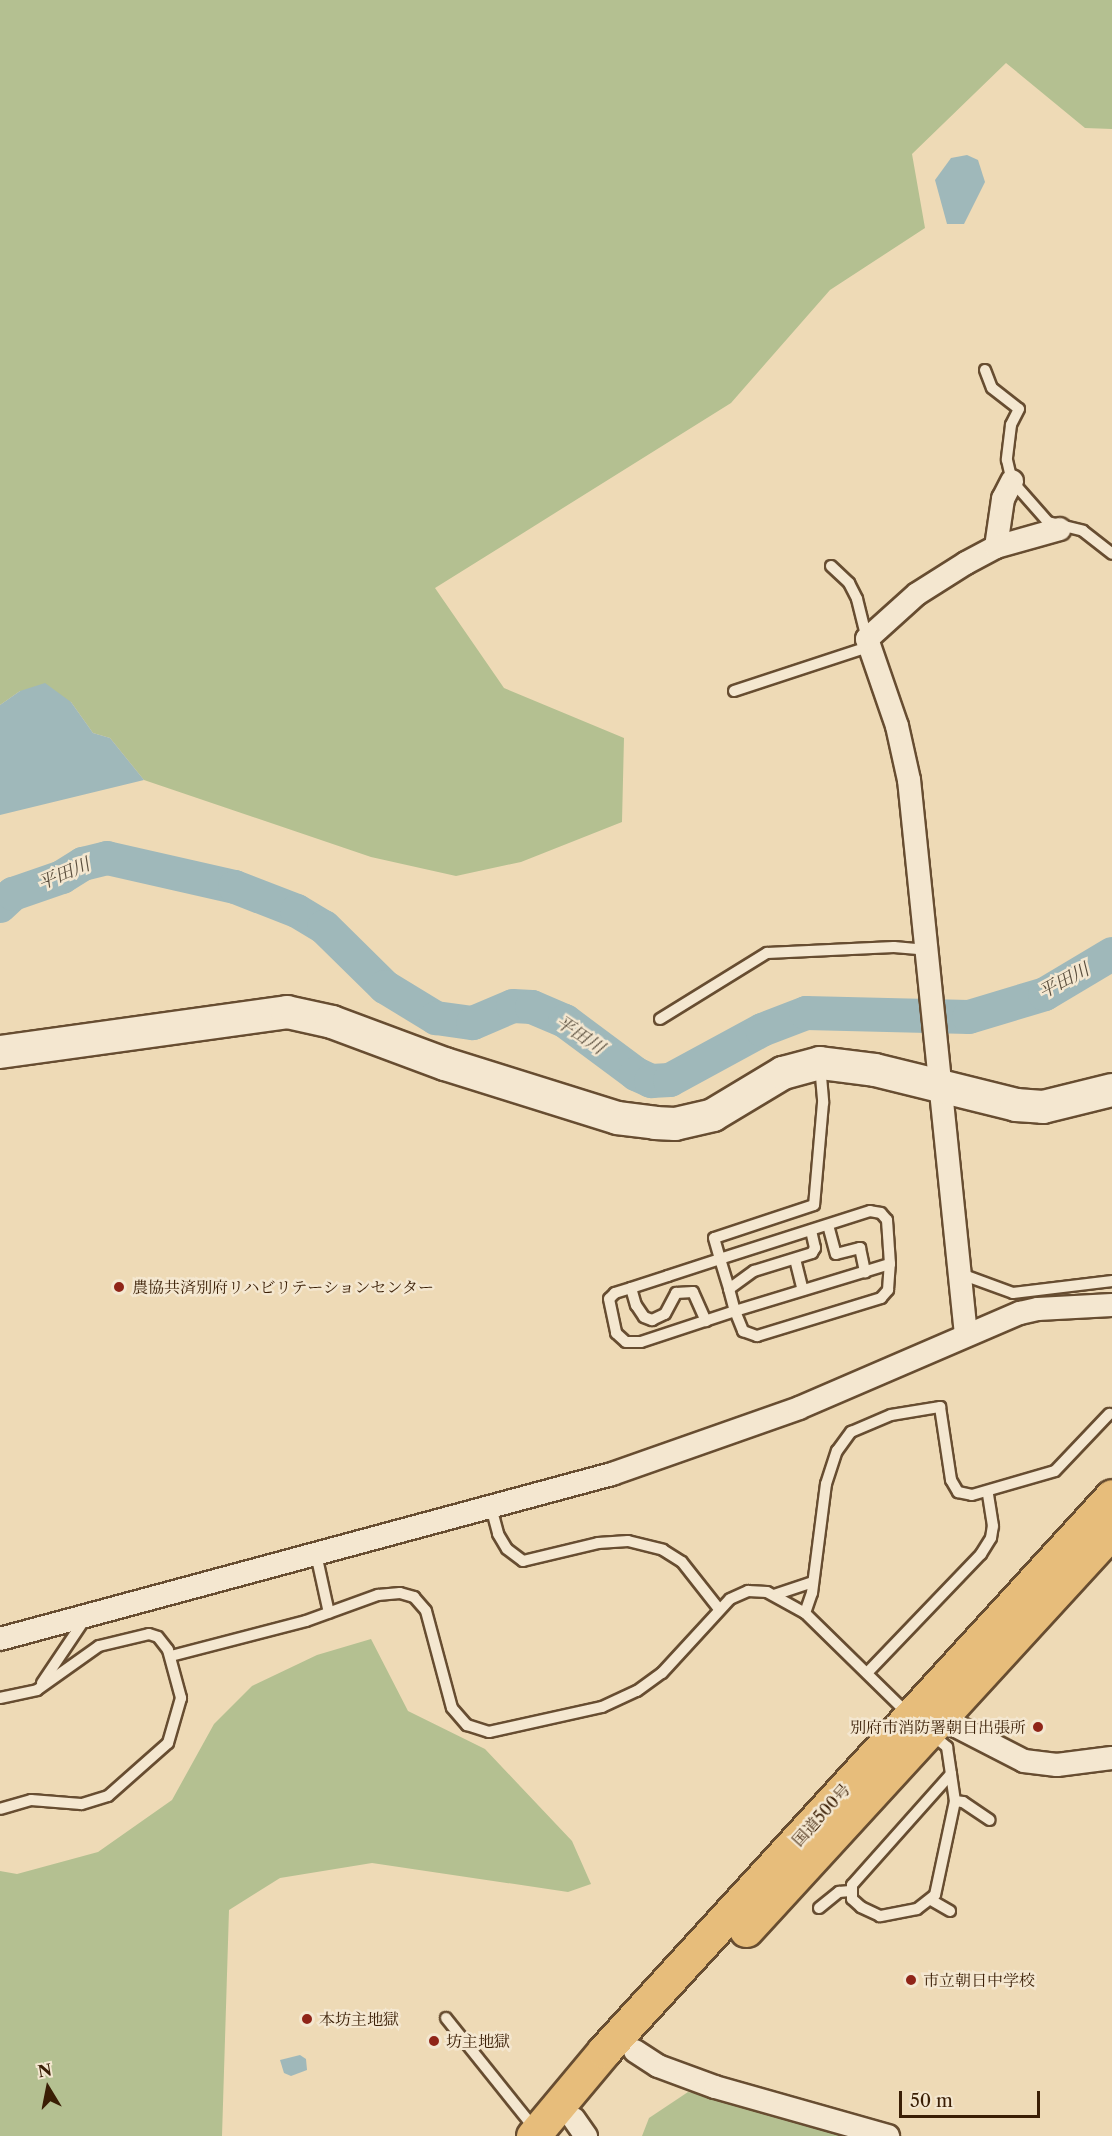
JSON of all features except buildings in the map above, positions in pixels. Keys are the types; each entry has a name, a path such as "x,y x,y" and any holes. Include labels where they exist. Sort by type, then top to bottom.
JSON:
{"highway":[{"name":"国道500号","path":"555,2132 635,2051 927,1716 1112,1496"},
{"name":"国道500号","path":"555,2132 604,2050 927,1716 1112,1531"}],"street":[{"path":"996,547 1003,499 1012,481"},
{"path":"966,1335 952,1180 937,1085 927,950 909,780 897,726 868,643 916,594 996,547 1060,529"},
{"path":"0,1052 287,1012 332,1022 434,1060 618,1118 675,1124 713,1115 783,1073 820,1063 875,1070 1016,1106 1043,1107 1112,1090"},
{"path":"0,1639 89,1613 612,1474 748,1427 966,1335 1038,1309 1112,1305"},
{"path":"927,1716 1024,1761 1038,1764 1112,1758"},
{"path":"635,2051 658,2066 697,2081 888,2136"}],"lane":[{"path":"985,370 992,388 1019,409 1011,425 1009,448 1012,481 1048,522 1060,529 1083,531 1112,554"},
{"path":"734,691 868,643 857,598 849,583 831,566"},
{"path":"660,1019 767,953 894,947 927,950"},
{"path":"820,1063 823,1103 814,1205 714,1238 720,1259 729,1289 735,1311 743,1331 757,1336 881,1298 888,1290 890,1264 887,1220 881,1212 870,1211 828,1225 720,1259 631,1288 609,1299 616,1333 626,1342 641,1342 735,1311 890,1264"},
{"path":"828,1225 836,1254 860,1248 865,1272"},
{"path":"729,1289 754,1271 812,1253 815,1248 811,1230"},
{"path":"795,1259 803,1290"},
{"path":"961,1274 1013,1293 1112,1281"},
{"path":"631,1288 636,1305 651,1320 665,1314 676,1293 693,1292 706,1321"},
{"path":"805,1613 813,1582 826,1484 837,1451 851,1432 870,1421 940,1407 951,1480 958,1492 988,1493 1055,1471 1109,1414"},
{"path":"867,1672 981,1554 991,1538 993,1526 988,1493"},
{"path":"491,1507 498,1534 507,1549 523,1561 598,1543 628,1541 663,1550 682,1562 719,1609"},
{"path":"316,1554 329,1613"},
{"path":"774,1595 813,1582"},
{"path":"171,1656 329,1613 378,1595 400,1593 414,1597 426,1611 452,1708 466,1725 489,1732 602,1707 637,1691 662,1673 719,1609 748,1591 774,1595 805,1613 867,1672 927,1716 946,1748 955,1801 931,1900 917,1909 880,1916 861,1907 850,1891"},
{"path":"37,1690 89,1613"},
{"path":"0,1698 37,1690 86,1651 113,1641 149,1634 164,1643 171,1656 181,1698 171,1735 156,1756 99,1801 81,1804 31,1800 0,1809"},
{"path":"819,1908 840,1892 850,1891 951,1774"},
{"path":"955,1801 963,1802 990,1820"},
{"path":"931,1900 950,1911"},
{"path":"446,2018 555,2132"}],"green space":[{"path":"0,0 1112,0 1112,129 1085,128 1006,63 912,154 925,228 830,290 731,403 435,588 504,688 624,738 622,822 521,862 456,876 371,857 144,780 110,738 93,733 71,702 20,691 0,705"},
{"path":"371,1639 408,1711 485,1749 572,1841 591,1884 568,1892 372,1863 280,1878 229,1910 222,2136 0,2136 0,1871 17,1874 98,1852 172,1800 214,1724 252,1686 317,1655"},
{"path":"688,2092 752,2104 783,2119 845,2136 642,2136 649,2118"}],"water":[{"path":"967,155 978,160 985,182 964,224 947,224 935,180 951,158"},
{"path":"45,683 71,702 93,733 110,738 144,780 0,815 0,705 20,691"},
{"path":"300,2055 306,2059 307,2070 291,2076 284,2073 280,2060"}],"waterway":[{"name":"平田川","path":"0,906 13,894 62,877 83,864 107,858 235,887 297,911 324,927 385,987 436,1018 473,1023 513,1006 532,1007 565,1021 636,1074 651,1081 670,1080 762,1030 806,1013 969,1017 1045,994 1112,954"}],"place":[{"name":"農協共済別府リハビリテーションセンター","path":"119,1287"},
{"name":"別府市消防署朝日出張所","path":"1038,1727"},
{"name":"市立朝日中学校","path":"911,1980"},
{"name":"本坊主地獄","path":"307,2019"},
{"name":"坊主地獄","path":"434,2041"}]}
